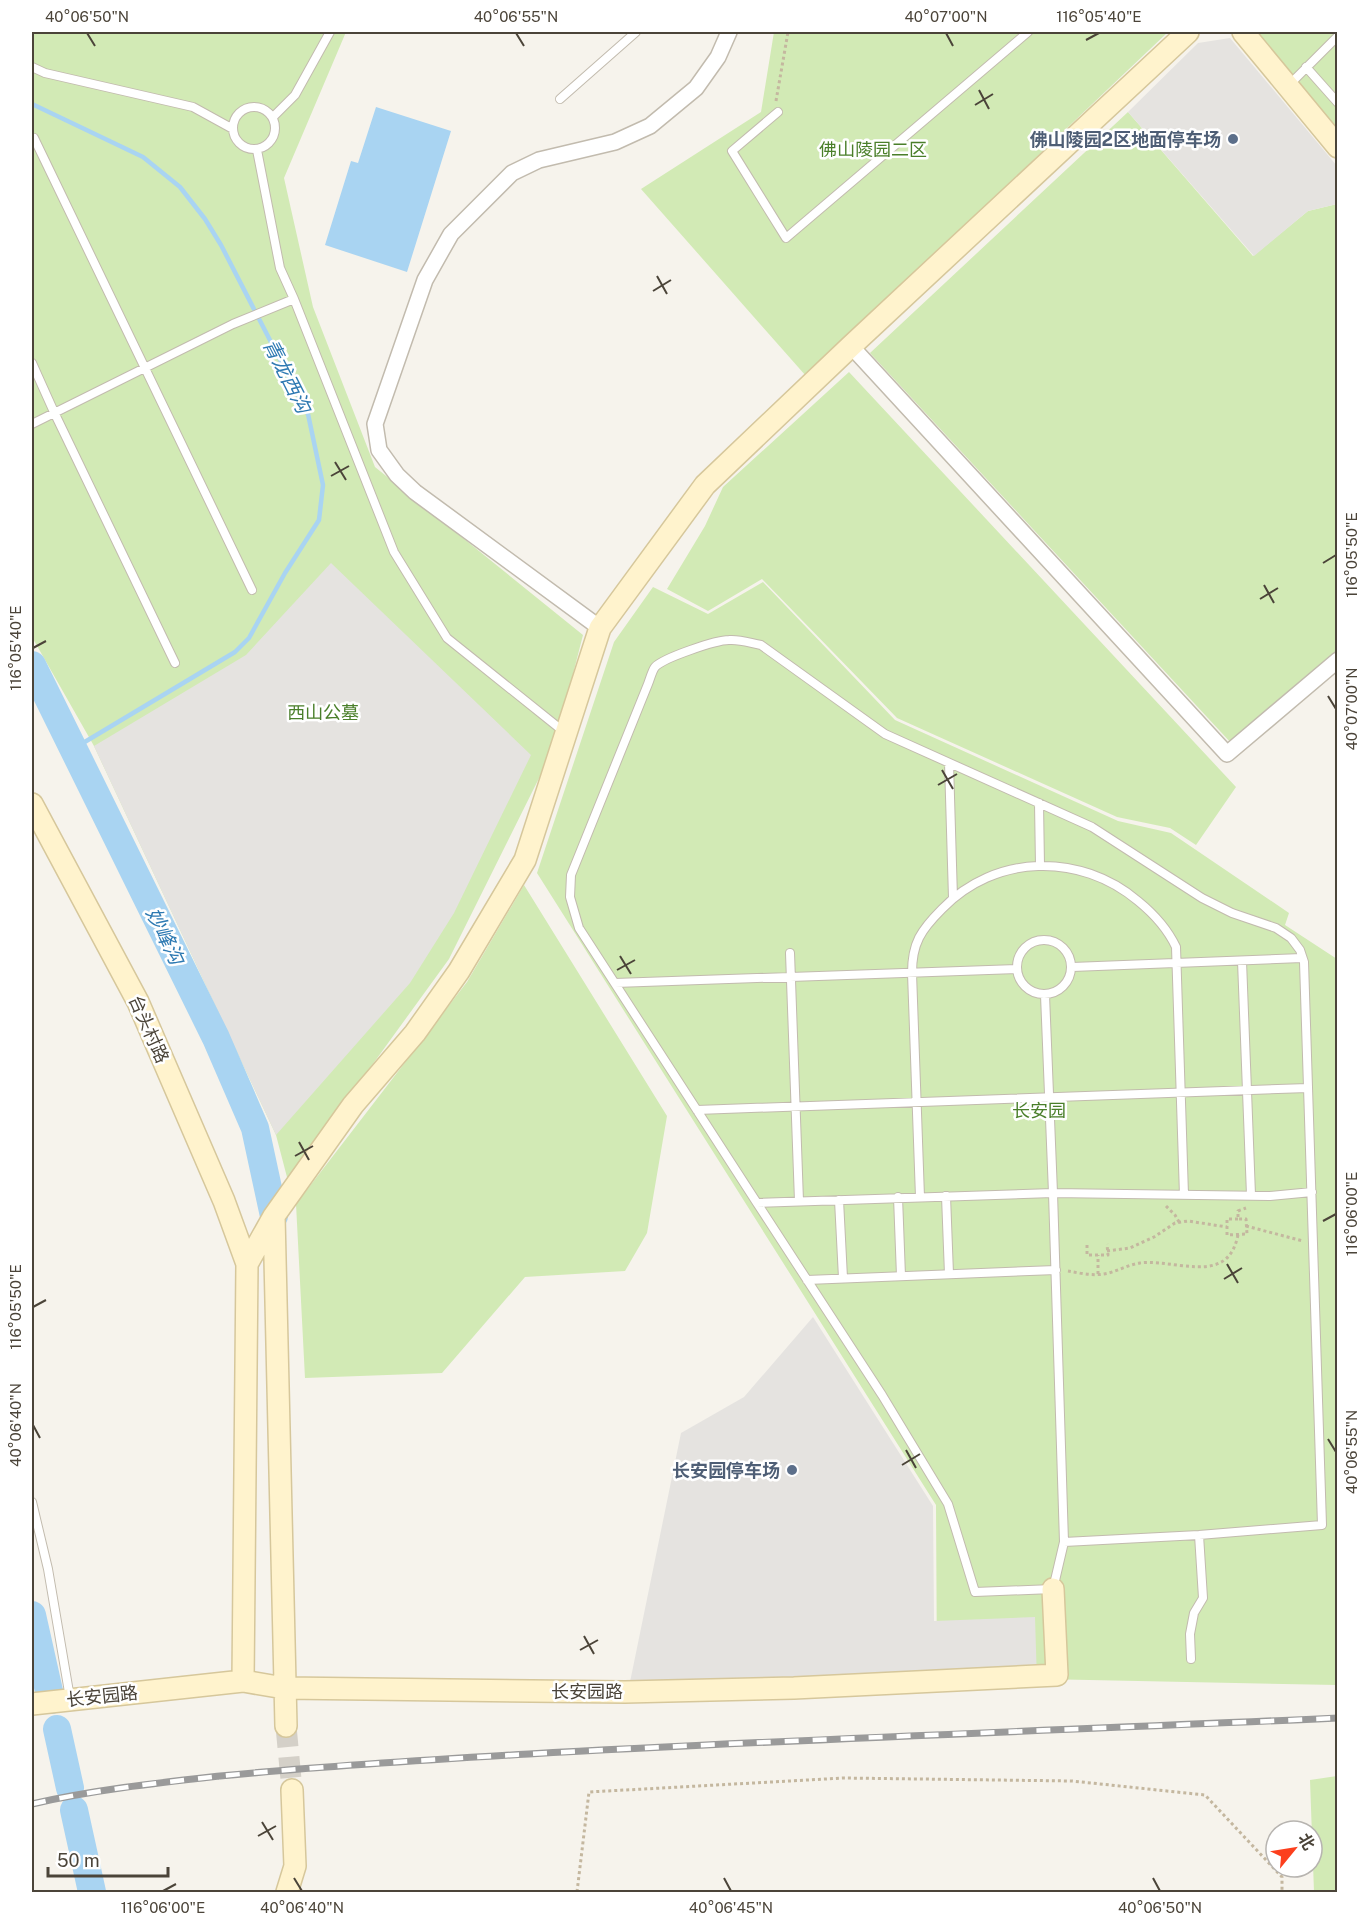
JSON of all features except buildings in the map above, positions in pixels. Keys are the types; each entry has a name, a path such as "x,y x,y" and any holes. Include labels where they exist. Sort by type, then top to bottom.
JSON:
{"street":[{"path":"600,628 415,492 397,475 379,450 375,424 425,279 452,234 512,173 538,160 615,141 650,126 696,88 718,57 729,32"},
{"path":"243,1681 248,1264 274,1216 353,1105 415,1033 459,971 525,860 600,628 705,485 1188,32"},
{"path":"1244,32 1338,147"},
{"path":"851,346 1227,754 1338,660"},
{"name":"台头村路","path":"32,804 138,1002 224,1201 248,1264"},
{"path":"274,1216 286,1726"},
{"name":"长安园路","path":"32,1704 243,1681 284,1688 625,1692 806,1688 1056,1675 1053,1589"},
{"path":"287,1893 295,1866 292,1790"}],"lane":[{"path":"273,117 296,95 330,32"},
{"path":"560,99 636,32"},
{"path":"776,113 732,151 786,238 1028,32"},
{"path":"1288,87 1338,36"},
{"path":"32,67 45,73 193,107 233,129"},
{"path":"1306,67 1338,103"},
{"path":"248,107 262,108 273,117 276,131 269,143 257,150 238,142 233,129 236,116 248,107"},
{"path":"34,138 252,590"},
{"path":"257,150 280,268 394,552 447,638 566,733"},
{"path":"32,424 249,317 294,299"},
{"path":"32,363 175,663"},
{"path":"1045,995 1064,1542 1053,1589 975,1592 948,1504 882,1395 579,928 570,897 572,874 655,667 687,651 726,639 761,645 885,734 1092,827 1202,898 1232,913 1276,928 1291,938 1300,950 1312,1192 1322,1525 1199,1535 1064,1542"},
{"path":"949,763 953,898"},
{"path":"1039,803 1040,866"},
{"path":"920,1197 912,973 915,945 924,930 953,898 976,883 1000,873 1027,866 1052,865 1079,870 1125,890 1151,912 1169,932 1176,946 1184,1195"},
{"path":"1048,939 1064,948 1069,955 1071,968 1068,982 1062,989 1045,995 1028,989 1022,982 1017,969 1023,949 1030,943 1048,939"},
{"path":"790,953 799,1201"},
{"path":"1071,968 1302,958"},
{"path":"1242,961 1251,1196"},
{"path":"615,983 1017,969"},
{"path":"697,1110 1308,1088"},
{"path":"757,1203 1053,1193 1251,1196 1312,1192"},
{"path":"946,1196 949,1274"},
{"path":"898,1197 901,1276"},
{"path":"839,1200 843,1278"},
{"path":"807,1280 1056,1270"},
{"path":"32,1502 48,1569 70,1699"},
{"path":"1191,1659 1190,1634 1194,1613 1203,1598 1199,1535"}],"path":[{"path":"776,113 788,32"},
{"path":"1159,1194 1179,1222"},
{"path":"1238,1219 1238,1211 1245,1208 1251,1196"},
{"path":"1227,1219 1246,1219 1246,1234 1227,1235 1227,1227 1227,1219"},
{"path":"1107,1251 1130,1248 1179,1222 1188,1221 1227,1227"},
{"path":"1246,1227 1296,1238 1313,1245"},
{"path":"1056,1270 1088,1275 1105,1274 1140,1263 1200,1267 1214,1265 1230,1255 1235,1248 1238,1235"},
{"path":"1087,1245 1087,1255 1107,1255 1107,1244"},
{"path":"1098,1255 1098,1274"},
{"path":"577,1893 589,1792 844,1778 1072,1781 1205,1795 1282,1877 1282,1893"}],"green space":[{"name":"西山公墓","path":"32,32 346,32 284,178 313,307 375,467 583,635 554,748 449,959 288,1181 276,1135 94,746 32,637"},
{"name":"佛山陵园二区","path":"774,32 1168,32 806,376 641,189 761,112"},
{"path":"1253,32 1337,32 1337,131"},
{"path":"1128,112 1253,256 1308,211 1337,204 1337,654 1232,744 870,353"},
{"path":"849,372 1236,787 1196,845 1170,828 1117,817 897,718 762,579 708,611 667,589 705,526 723,487"},
{"name":"长安园","path":"763,582 895,720 1118,821 1171,833 1289,913 1285,925 1337,959 1337,1685 937,1677 936,1505 537,873 614,642 653,587 708,614"},
{"path":"524,885 667,1116 647,1233 625,1271 525,1277 442,1373 305,1378 296,1204 467,982"},
{"path":"1337,1776 1337,1892 1314,1892 1314,1879 1324,1879 1324,1819 1311,1819 1310,1780"}],"shaded area":[{"name":"佛山陵园2区地面停车场","path":"1230,38 1337,166 1337,204 1308,211 1254,256 1128,112 1198,43"},
{"path":"331,563 531,755 454,913 410,983 276,1135 94,746 246,655"},
{"name":"长安园停车场","path":"813,1317 933,1506 934,1621 1035,1617 1037,1682 630,1682 681,1433 744,1397"}],"water":[{"path":"376,107 451,131 407,272 325,245 351,161 358,163"}],"waterway":[{"name":"青龙西沟","path":"32,104 143,157 180,187 205,219 221,245 308,414 323,485 319,520 285,573 249,638 235,652 73,749"},
{"name":"妙峰沟","path":"32,665 216,1038 255,1128 274,1216"},
{"path":"32,1615 51,1700"},
{"path":"57,1729 70,1788"},
{"path":"74,1810 92,1892"}],"tunnel":[{"path":"286,1726 292,1790"}],"railway":[{"path":"32,1804 173,1781 374,1764 731,1744 1338,1718"}],"place":[{"name":"佛山陵园2区地面停车场","path":"1233,139"},
{"name":"长安园停车场","path":"792,1470"}]}
